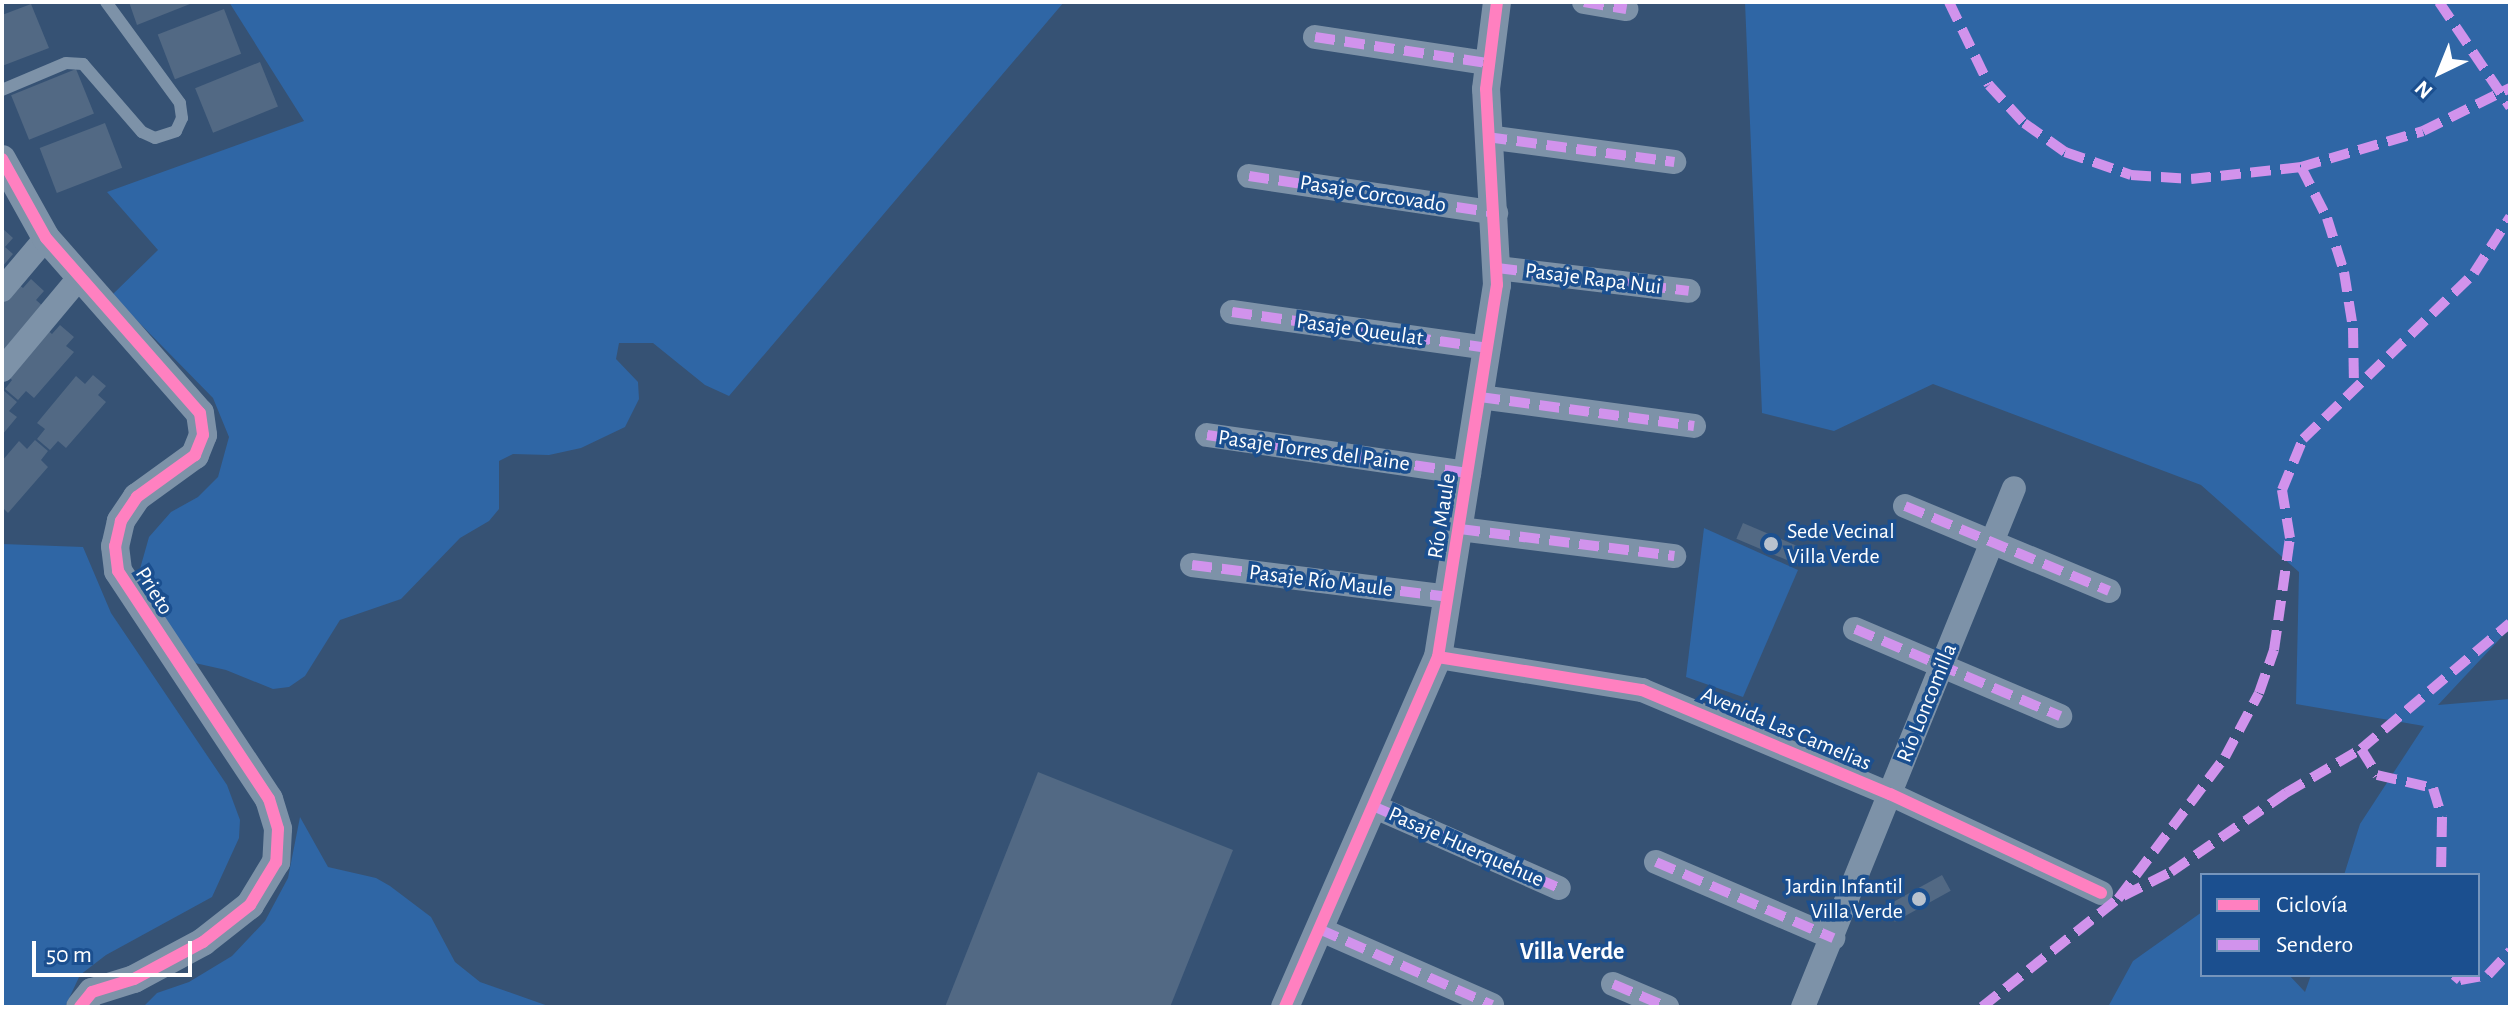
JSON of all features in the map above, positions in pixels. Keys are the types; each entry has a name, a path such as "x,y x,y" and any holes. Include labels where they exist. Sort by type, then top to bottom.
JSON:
{"street":[{"name":"Río Maule","path":"1285,1007 1438,657 1488,348 1497,268 1496,213 1487,137 1487,63 1497,2"},
{"path":"1584,2 1626,9"},
{"path":"1315,37 1487,63"},
{"path":"1487,137 1674,162"},
{"name":"Prieto","path":"2,159 46,238 200,413 203,435 195,455 137,497 121,521 115,546 118,571 269,799 279,845 270,878 250,905 203,942 134,979 92,992 80,1007"},
{"name":"Pasaje Corcovado","path":"1249,176 1496,213"},
{"path":"2,290 46,238"},
{"name":"Pasaje Rapa Nui","path":"1497,268 1689,291"},
{"path":"2,370 79,278"},
{"name":"Pasaje Queulat","path":"1232,312 1488,348"},
{"path":"1480,397 1694,426"},
{"name":"Pasaje Torres del Paine","path":"1207,435 1469,473"},
{"name":"Río Loncomilla","path":"1803,1007 2014,488"},
{"path":"1905,506 2109,591"},
{"path":"1460,529 1674,556"},
{"name":"Pasaje Río Maule","path":"1192,565 1449,597"},
{"path":"1855,629 2060,716"},
{"name":"Avenida Las Camelias","path":"1438,657 1642,690 1890,794 2101,893"},
{"name":"Pasaje Huerquehue","path":"1373,806 1559,888"},
{"path":"1656,862 1833,938"},
{"path":"1319,929 1492,1005"},
{"path":"1613,984 1667,1007"}],"lane":[{"path":"2,90 66,63 83,64 142,132 155,138 176,131 182,118 180,103 106,2"}],"shaded area":[{"path":"229,2 1064,2 729,396 705,385 653,343 619,343 616,359 638,382 639,399 625,427 581,448 549,455 513,454 499,461 499,509 489,521 460,538 401,599 340,620 305,676 289,687 273,689 226,670 186,661 136,583 149,537 171,512 198,497 218,477 229,437 213,398 112,295 158,250 107,192 304,121"},
{"path":"1745,2 2510,2 2510,628 2438,705 2510,699 2510,1007 2108,1007 2133,961 2200,913 2200,977 2291,977 2305,992 2310,977 2480,977 2480,873 2345,873 2360,824 2424,726 2296,704 2299,572 2201,485 1933,384 1834,431 1762,413"},
{"path":"1704,528 1798,570 1743,697 1686,677"},
{"path":"2,544 83,547 111,613 227,785 240,820 239,838 212,897 106,955 80,975 65,1007 2,1007"},
{"path":"300,817 328,867 376,878 390,886 431,917 455,962 480,982 551,1007 143,1007 157,993 189,982 232,956 265,921 288,878"}],"building":[{"path":"129,2 195,2 137,25"},
{"path":"31,4 49,48 2,66 2,15"},
{"path":"224,9 241,54 175,79 158,34"},
{"path":"260,62 278,107 213,133 195,88"},
{"path":"76,69 94,114 29,140 11,95"},
{"path":"105,123 122,168 57,193 40,148"},
{"path":"2,228 13,238 5,247 13,254 2,267"},
{"path":"31,279 44,291 36,300 44,307 4,353 2,296 14,281 23,288"},
{"path":"60,325 74,337 66,346 74,352 34,398 26,391 18,400 5,389 12,380 4,373 44,327 52,334"},
{"path":"93,375 106,386 98,395 106,402 66,448 58,441 50,450 37,439 45,429 37,423 76,376 85,384"},
{"path":"3,390 17,402 9,411 17,417 2,435"},
{"path":"35,440 48,451 41,460 48,467 8,513 2,507 2,461 19,441 27,449"},
{"name":"Sede Vecinal Villa Verde","path":"1743,523 1807,550 1800,566 1736,539"},
{"path":"1038,772 1233,850 1170,1007 945,1007"},
{"name":"Jardin Infantil Villa Verde","path":"1942,875 1951,891 1895,922 1886,906"}],"marked path":[{"path":"1584,2 1626,9"},
{"path":"1949,2 1989,85 2024,123 2065,152 2131,175 2191,179 2301,167 2423,131 2510,88"},
{"path":"2439,2 2510,107"},
{"path":"1315,37 1487,63"},
{"path":"1487,137 1674,162"},
{"path":"2301,167 2327,218 2344,272 2353,328 2354,386"},
{"path":"1249,176 1496,213"},
{"path":"1982,1007 2118,899 2225,757 2259,693 2274,650 2290,538 2282,490 2303,439 2474,273 2510,217"},
{"path":"1497,268 1689,291"},
{"path":"1232,312 1488,348"},
{"path":"1480,397 1694,426"},
{"path":"1207,435 1469,473"},
{"path":"1905,506 2109,591"},
{"path":"1460,529 1674,556"},
{"path":"1192,565 1449,597"},
{"path":"2123,896 2171,872 2286,793 2361,749 2510,623"},
{"path":"1855,629 2060,716"},
{"path":"2361,749 2377,775 2433,788 2442,817 2441,873"},
{"path":"1373,806 1559,888"},
{"path":"1656,862 1833,938"},
{"path":"1319,929 1492,1005"},
{"path":"2480,976 2488,975 2510,951"},
{"path":"2456,977 2460,980 2477,977"},
{"path":"1613,984 1667,1007"}],"cycle path":[{"path":"1285,1007 1438,657 1497,285 1486,89 1497,2"},
{"path":"2,159 46,238 200,413 203,435 195,455 137,497 121,521 115,546 118,571 269,799 278,829 276,862 250,905 203,942 134,979 92,992 80,1007"},
{"path":"1438,657 1642,690 1890,794 2101,893"}],"place":[{"name":"Sede Vecinal Villa Verde","path":"1771,544"},
{"name":"Jardin Infantil Villa Verde","path":"1919,899"}],"district":[{"name":"Villa Verde","path":"1572,953"}]}
